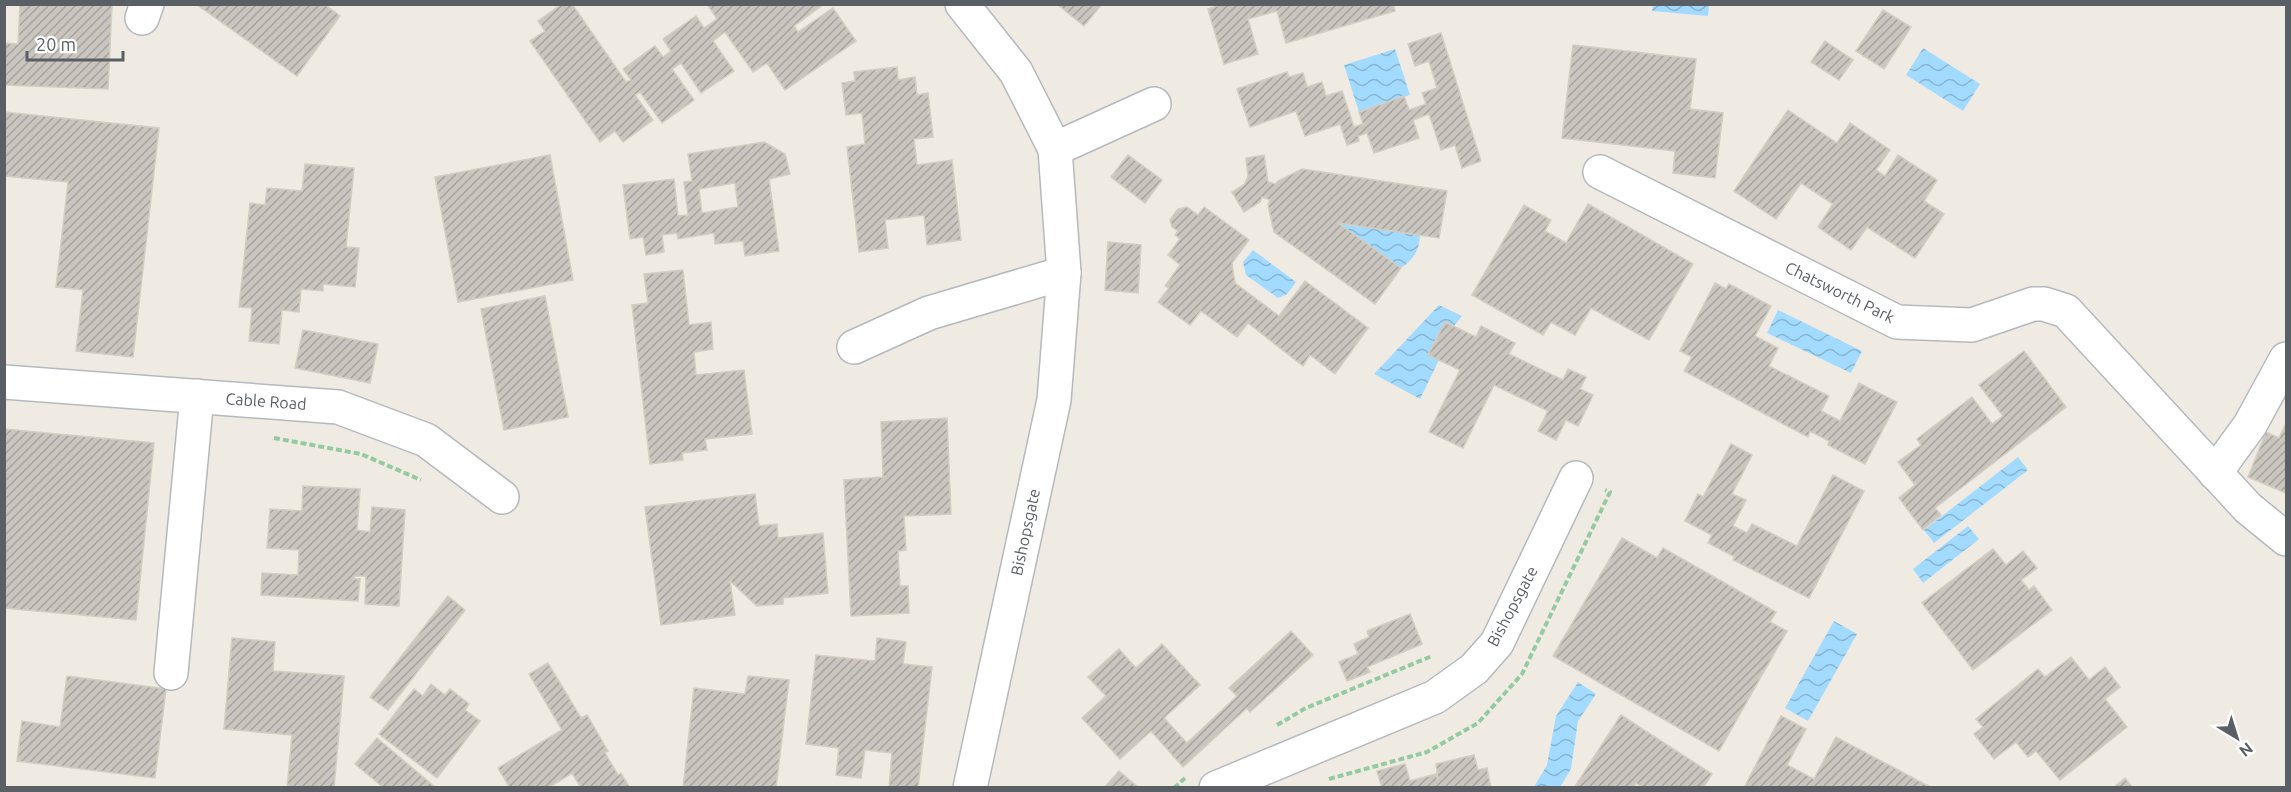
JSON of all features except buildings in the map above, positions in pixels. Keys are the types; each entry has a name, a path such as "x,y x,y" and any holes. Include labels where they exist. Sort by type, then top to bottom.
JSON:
{"street":[{"name":"Bishopsgate","path":"962,4 1016,72 1054,149 1064,273 1054,400 970,788"},
{"path":"1054,149 1154,104"},
{"name":"Chatsworth Park","path":"1600,172 1897,322 1972,325 2033,304 2044,304 2066,311 2253,513 2286,539"},
{"path":"854,347 929,313 1064,273"},
{"path":"2215,473 2250,425 2286,359"},
{"name":"Cable Road","path":"4,382 338,407 426,440 502,497"},
{"path":"171,673 197,396"},
{"name":"Bishopsgate","path":"1201,782 1435,698 1474,669 1497,643 1576,478"}],"path":[{"path":"263,435 360,454 421,480 431,487"},
{"path":"1276,725 1306,708 1436,655"},
{"path":"1174,788 1201,782"}],"water":[{"path":"1653,5 1709,5 1708,16 1652,11"},
{"path":"1923,48 1980,84 1963,111 1906,75"},
{"path":"1395,49 1410,95 1359,112 1344,65"},
{"path":"1338,223 1420,235 1417,250 1401,268"},
{"path":"1253,250 1296,282 1287,294 1278,298 1246,275 1243,262"},
{"path":"1439,305 1462,316 1454,326 1445,322 1429,354 1439,360 1420,399 1374,374"},
{"path":"1778,310 1862,351 1851,373 1767,333"},
{"path":"2018,457 2028,470 1934,543 1924,530"},
{"path":"1968,526 1979,539 1923,583 1913,569"},
{"path":"1834,621 1857,634 1808,721 1785,708"},
{"path":"1578,682 1596,694 1578,721 1571,769 1560,787 1534,787 1547,765 1556,716"}]}
